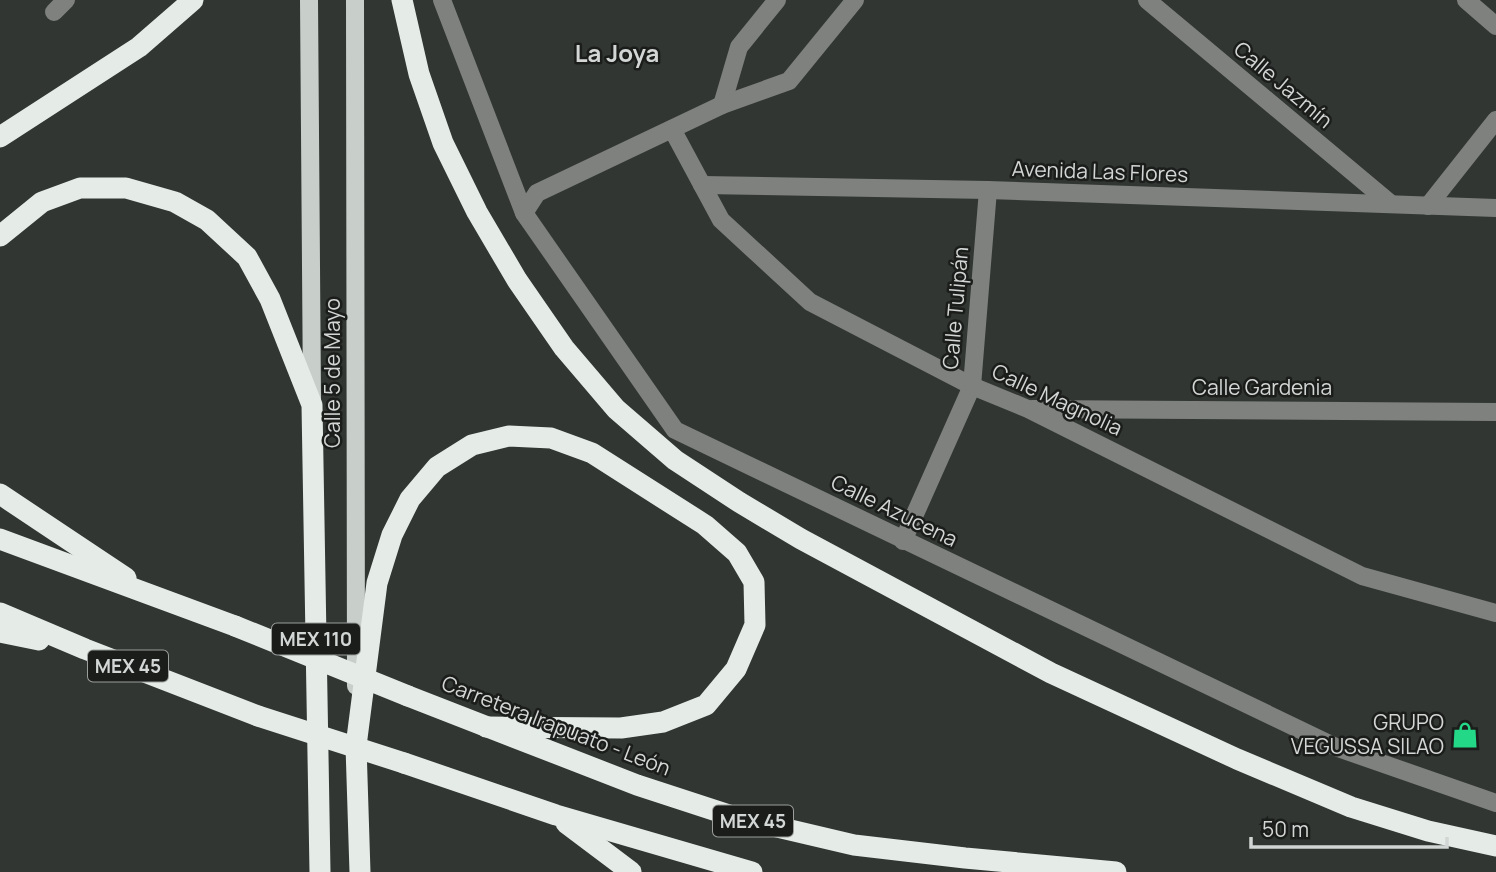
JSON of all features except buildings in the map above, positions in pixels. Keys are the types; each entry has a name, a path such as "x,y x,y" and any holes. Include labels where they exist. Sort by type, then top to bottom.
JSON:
{"highway":[{"path":"0,137 139,47 193,0"},
{"path":"402,0 419,74 439,132 477,212 517,280 564,348 616,409 675,460 802,539 1051,673 1237,759 1351,807 1428,831 1496,846"},
{"path":"0,236 42,202 80,188 126,188 175,202 207,220 247,257 270,299 312,405"},
{"name":"MEX 110","path":"312,405 320,872"},
{"path":"360,872 356,746 377,583 392,535 410,499 437,467 472,445 509,436 551,438 592,453 705,525 737,553 754,582 755,625 736,669 706,705 663,722 621,728 486,727"},
{"path":"0,494 157,599"},
{"name":"Carretera Irapuato - León","path":"0,539 235,626 637,785 734,817 840,842 965,859 1116,872"},
{"name":"MEX 45","path":"0,613 258,716 556,815 752,872"},
{"path":"0,632 85,649"},
{"path":"556,815 631,872"}],"main road":[{"name":"Calle 5 de Mayo","path":"309,0 312,405"},
{"name":"Calle 5 de Mayo","path":"355,0 356,746"}],"street":[{"name":"Calle Azucena","path":"442,0 524,213 675,430 1338,748 1496,803"},
{"path":"722,105 739,47 777,0"},
{"path":"524,213 537,193 722,105 789,82 855,0"},
{"name":"Calle Jazmín","path":"1147,0 1391,204"},
{"path":"1466,0 1496,26"},
{"path":"1428,206 1496,120"},
{"name":"Calle Magnolia","path":"672,129 721,220 810,302 972,386 1028,409 1362,576 1496,613"},
{"name":"Avenida Las Flores","path":"702,185 988,191 1496,208"},
{"name":"Calle Tulipán","path":"903,541 972,386 988,191"},
{"name":"Calle Gardenia","path":"1028,409 1496,412"}],"place":[{"name":"GRUPO VEGUSSA SILAO","path":"1465,735"}],"district":[{"name":"La Joya","path":"617,54"}]}
